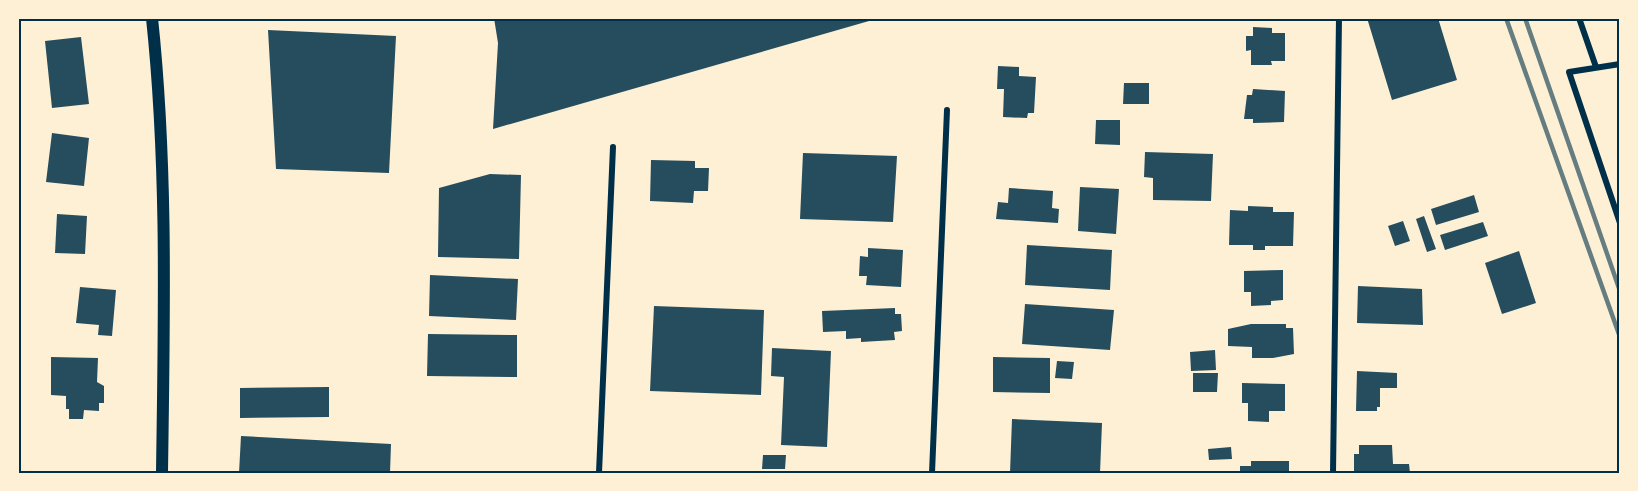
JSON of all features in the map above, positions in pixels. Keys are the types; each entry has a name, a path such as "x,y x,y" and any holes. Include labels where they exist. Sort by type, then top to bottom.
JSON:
{"main road":[{"path":"152,18 159,81 164,192 162,473"}],"street":[{"path":"1333,473 1340,18"},
{"path":"1579,18 1596,67"},
{"path":"1620,64 1569,72 1620,223"},
{"path":"932,473 947,110"},
{"path":"599,473 613,147"}],"building":[{"path":"494,18 876,19 493,129 498,43"},
{"path":"1367,18 1438,18 1457,80 1392,100"},
{"path":"1253,27 1272,28 1272,33 1285,33 1285,61 1271,61 1272,65 1251,65 1251,50 1246,51 1246,36 1253,36"},
{"path":"268,30 396,36 389,173 276,169"},
{"path":"81,37 89,104 52,108 45,41"},
{"path":"998,66 1019,67 1019,76 1036,77 1034,113 1028,113 1027,118 1003,117 1004,89 997,89"},
{"path":"1124,83 1149,83 1149,104 1123,104"},
{"path":"1253,89 1285,91 1284,122 1253,123 1253,119 1244,119 1247,95 1252,95"},
{"path":"1096,120 1120,120 1120,145 1095,144"},
{"path":"52,133 89,138 84,186 46,182"},
{"path":"1145,152 1213,154 1211,201 1153,200 1153,178 1144,177"},
{"path":"803,153 897,156 893,222 800,219"},
{"path":"651,160 695,161 695,168 709,168 708,191 694,191 693,203 650,201"},
{"path":"490,174 521,175 519,259 438,257 439,188"},
{"path":"1080,187 1119,189 1116,234 1078,231"},
{"path":"1009,188 1053,191 1052,208 1059,209 1058,223 996,219 998,202 1008,203"},
{"path":"1474,195 1479,212 1436,225 1431,209"},
{"path":"1248,206 1273,207 1273,212 1294,212 1293,246 1265,246 1265,250 1253,250 1253,245 1229,245 1230,210 1248,211"},
{"path":"57,214 87,216 85,254 55,253"},
{"path":"1424,216 1436,249 1427,252 1416,219"},
{"path":"1403,221 1410,241 1395,246 1388,226"},
{"path":"1483,222 1488,236 1445,250 1440,235"},
{"path":"1027,245 1112,250 1110,290 1025,285"},
{"path":"868,248 903,250 901,287 866,285 867,276 859,276 860,256 868,257"},
{"path":"1519,251 1536,303 1502,314 1485,263"},
{"path":"1283,270 1283,300 1271,301 1271,305 1251,306 1251,292 1244,292 1244,271"},
{"path":"430,275 518,279 516,320 429,316"},
{"path":"1358,286 1422,289 1423,325 1357,323"},
{"path":"80,287 116,290 112,336 98,335 99,325 76,323"},
{"path":"1025,304 1114,310 1110,350 1022,344"},
{"path":"654,306 764,310 761,395 650,391"},
{"path":"895,308 895,314 901,314 902,331 894,332 895,340 861,342 861,338 846,339 846,331 823,332 822,311"},
{"path":"1251,324 1286,324 1286,328 1293,328 1294,354 1273,358 1252,358 1252,347 1228,346 1228,329"},
{"path":"428,334 517,335 517,377 427,376"},
{"path":"772,348 831,351 827,447 781,445 784,377 771,376"},
{"path":"1215,350 1216,370 1191,371 1190,352"},
{"path":"51,357 98,358 97,382 104,386 104,403 99,403 99,411 84,410 83,419 69,419 66,396 51,395"},
{"path":"993,357 1050,358 1050,393 993,392"},
{"path":"1057,361 1074,362 1072,379 1055,378"},
{"path":"1357,371 1397,373 1397,388 1380,388 1380,407 1377,407 1377,411 1356,411"},
{"path":"1193,373 1218,373 1217,392 1193,392"},
{"path":"1242,383 1285,384 1285,411 1269,411 1269,422 1248,421 1248,403 1242,403"},
{"path":"329,387 329,417 240,418 240,388"},
{"path":"1012,419 1102,423 1100,473 1010,473"},
{"path":"241,436 391,444 390,473 239,473"},
{"path":"1359,445 1392,445 1393,464 1409,464 1410,473 1354,473 1354,454 1359,454"},
{"path":"1231,447 1232,459 1209,460 1208,449"},
{"path":"763,455 786,455 785,469 762,469"},
{"path":"1251,461 1289,461 1289,473 1240,473 1240,466 1251,466"}],"railway":[{"path":"1506,18 1620,337"},
{"path":"1525,18 1620,291"}]}
